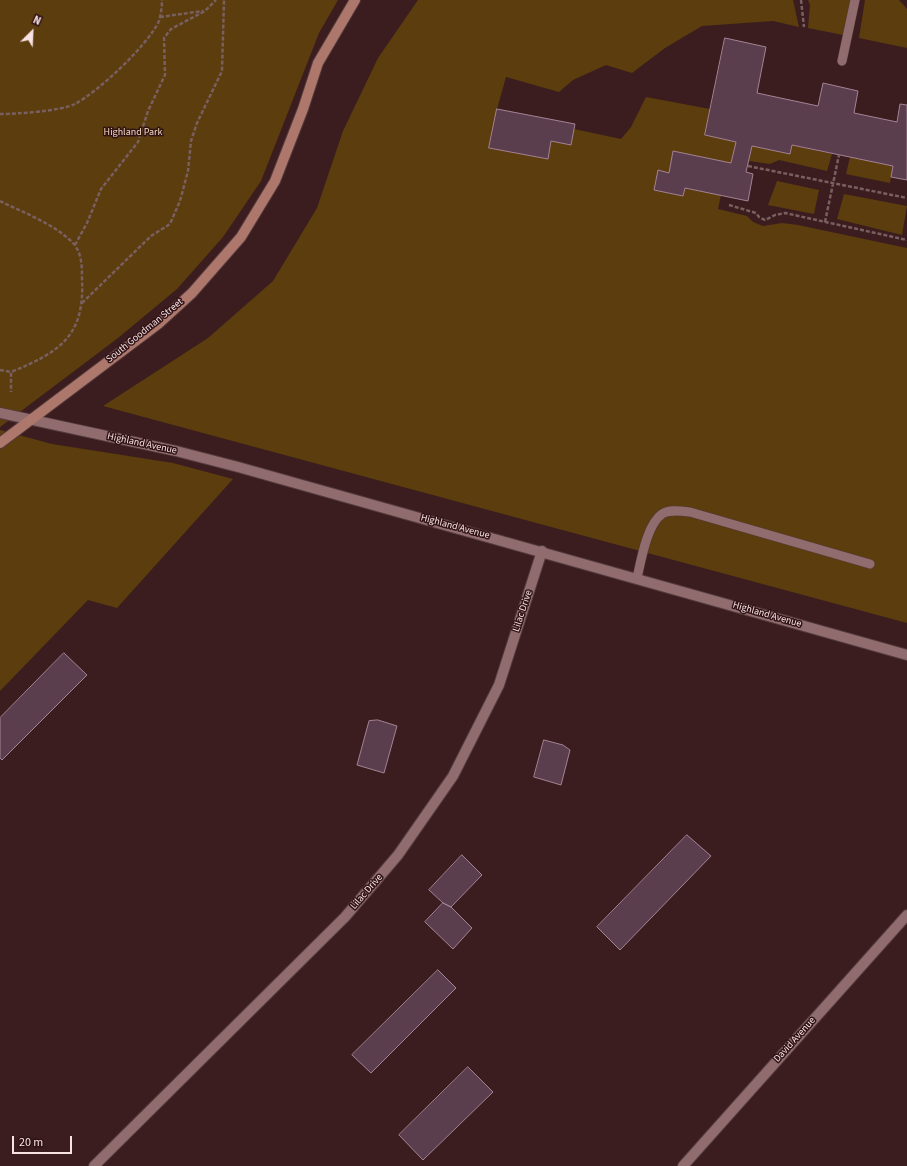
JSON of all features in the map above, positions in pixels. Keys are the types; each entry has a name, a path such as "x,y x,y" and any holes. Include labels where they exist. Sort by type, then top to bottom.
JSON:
{"main road":[{"name":"South Goodman Street","path":"0,443 29,419 158,324 192,293 241,236 275,181 303,109 318,62 355,0"}],"street":[{"name":"Highland Avenue","path":"0,413 176,451 542,551 907,655"},
{"name":"Lilac Drive","path":"94,1166 345,917 398,855 452,776 499,685 542,551"},
{"name":"David Avenue","path":"682,1166 907,915"}],"lane":[{"path":"842,60 855,0"},
{"path":"637,578 653,524 662,514 672,511 690,512 870,564"}],"path":[{"path":"0,114 22,113 74,104 97,89 134,54 155,28 160,17 162,0"},
{"path":"75,246 88,222 101,189 138,142 148,111 165,75 164,38 171,29 205,11 216,0"},
{"path":"82,303 151,236 170,224 180,201 188,171 191,141 197,124 222,71 224,0"},
{"path":"801,0 804,27"},
{"path":"160,17 205,11"},
{"path":"825,222 839,155"},
{"path":"748,166 907,198"},
{"path":"0,201 54,228 75,246 81,260 82,303 78,323 58,348 32,363 11,372 0,370"},
{"path":"729,206 756,213 758,217 765,220 775,215 785,213 907,240 907,236"},
{"path":"11,372 11,392"}],"green space":[{"name":"Highland Park","path":"0,0 338,0 319,33 261,181 223,237 177,289 118,338 0,427"},
{"path":"418,0 793,0 799,27 773,21 702,26 665,48 632,73 606,65 573,80 559,92 506,77 497,109 489,148 548,159 551,141 571,145 574,129 621,139 631,127 646,97 710,109 705,135 736,142 731,163 673,151 669,173 658,171 654,190 683,196 685,188 721,195 718,209 747,216 753,222 763,226 782,223 798,225 907,248 907,623 103,406 208,338 273,281 317,208 343,131 378,58"},
{"path":"808,0 851,0 843,35 808,28 810,5"},
{"path":"865,0 899,0 907,9 907,48 859,38"},
{"path":"792,145 832,154 827,171 779,160 770,164 749,161 752,146 790,154"},
{"path":"850,157 893,166 890,183 846,174"},
{"path":"777,181 819,190 814,214 768,205"},
{"path":"844,194 907,206 902,235 837,219"},
{"path":"0,430 52,444 173,463 233,479 117,608 88,600 0,691"}],"building":[{"path":"725,38 766,47 757,93 818,106 823,83 858,91 854,113 897,122 900,104 907,105 907,180 891,177 893,166 792,145 790,154 752,146 746,172 753,174 748,201 685,188 683,196 654,190 658,170 669,173 673,151 731,163 736,142 705,135"},
{"path":"497,109 575,124 571,145 551,141 548,159 489,148"},
{"path":"64,653 87,675 2,760 0,758 0,718"},
{"path":"378,720 397,726 384,773 357,765 369,721"},
{"path":"544,740 563,745 570,750 561,785 534,777"},
{"path":"687,835 711,856 620,950 597,927"},
{"path":"462,855 482,875 451,907 443,903 429,890"},
{"path":"443,903 451,907 472,928 453,949 425,922"},
{"path":"438,970 456,988 371,1073 352,1055"},
{"path":"468,1067 493,1092 423,1160 399,1135"}]}
